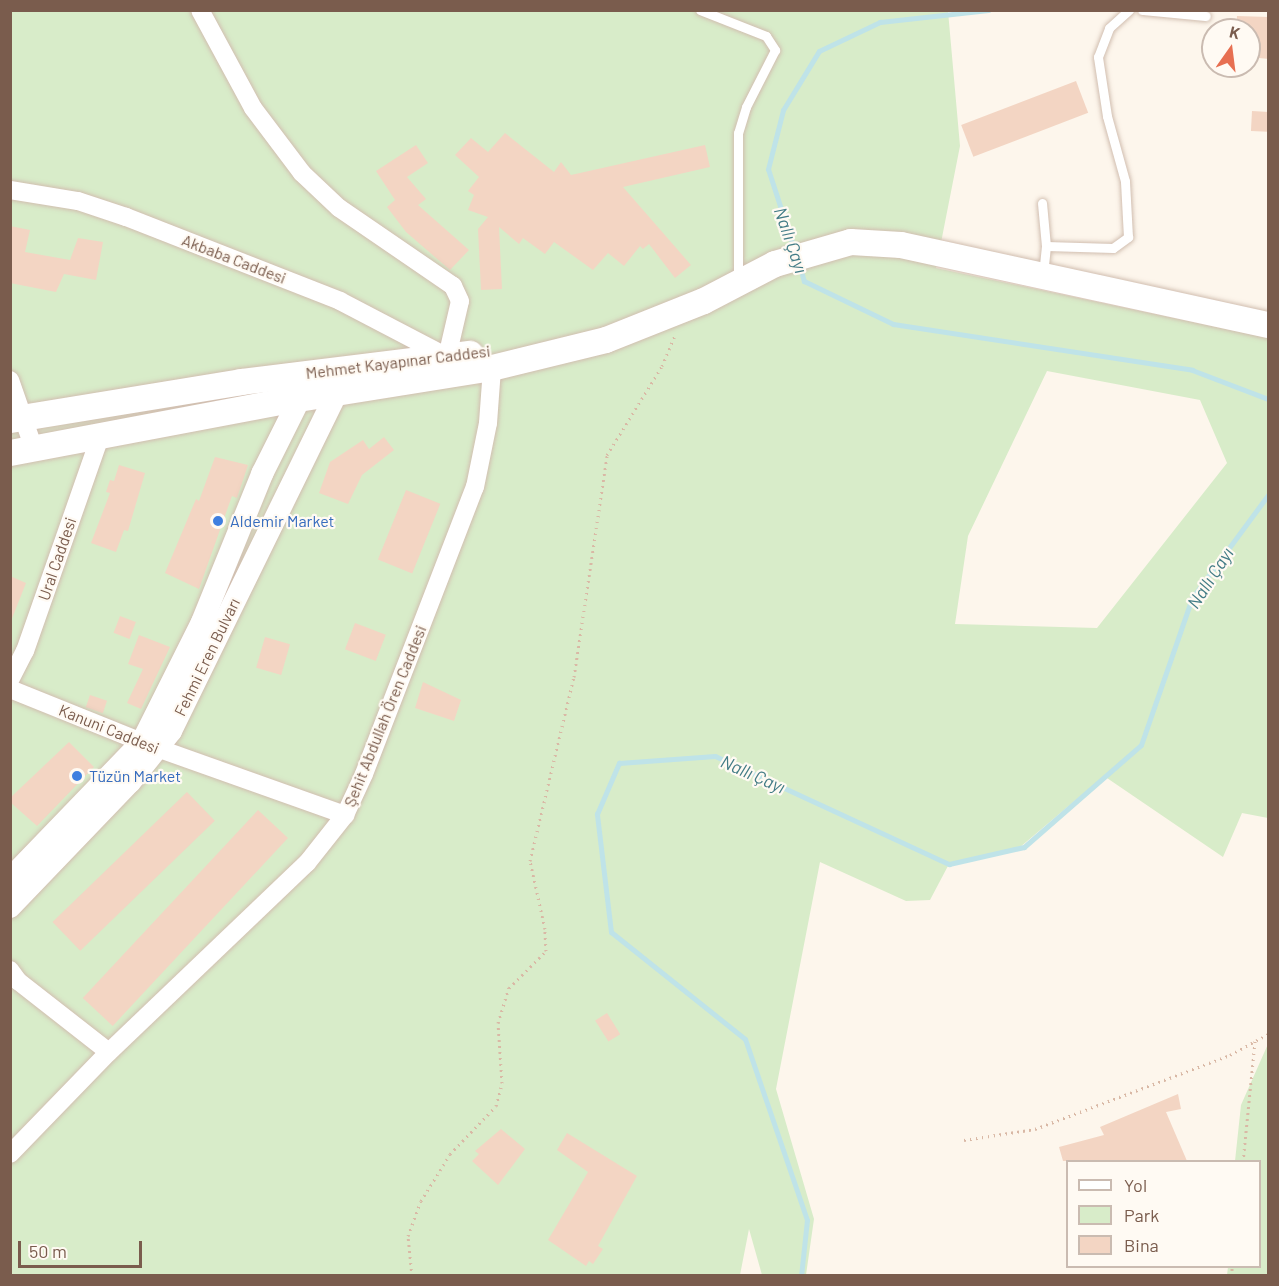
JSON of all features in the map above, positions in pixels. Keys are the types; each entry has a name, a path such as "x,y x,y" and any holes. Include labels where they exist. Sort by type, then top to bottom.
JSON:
{"main road":[{"path":"343,381 492,368 606,340 672,314 775,264 851,242 901,245 1269,325"},
{"name":"Mehmet Kayapınar Caddesi","path":"22,451 303,398 343,381 584,329 775,264"},
{"name":"Mehmet Kayapınar Caddesi","path":"18,418 309,374 343,381"}],"street":[{"path":"200,10 253,108 302,173 339,208 453,285 460,301 447,357"},
{"name":"Akbaba Caddesi","path":"10,190 78,201 126,217 340,301 447,357"},
{"name":"Şehit Abdullah Ören Caddesi","path":"10,1154 109,1052 307,863 345,815 364,774 475,487 489,423 492,368"},
{"name":"Fehmi Eren Bulvarı","path":"10,907 34,886 149,745 262,474 303,398 309,374"},
{"path":"10,380 22,451"},
{"name":"Fehmi Eren Bulvarı","path":"10,879 149,745 171,731 218,639 288,488 343,381"},
{"name":"Ural Caddesi","path":"10,680 25,651 100,437"},
{"name":"Kanuni Caddesi","path":"10,689 149,745 345,815"},
{"path":"10,970 18,981 109,1052"}],"lane":[{"path":"700,10 766,36 775,50 746,107 738,134 738,277"},
{"path":"1046,246 1113,248 1128,237 1125,181 1107,116 1098,57 1109,28 1129,10"},
{"path":"1142,10 1206,16"},
{"path":"1042,203 1046,246 1043,276"}],"path":[{"path":"412,1275 408,1236 421,1201 450,1154 496,1106 502,1083 498,1023 509,988 546,951 546,929 530,861 574,677 607,455 675,340 672,314"},
{"path":"964,1140 1035,1129 1219,1059 1269,1034"},
{"path":"1243,1160 1255,1041"}],"green space":[{"path":"10,11 948,11 960,146 936,268 1268,338 1268,818 1242,813 1223,857 1104,776 1019,848 949,864 930,900 906,901 820,862 776,1089 814,1219 806,1275 762,1275 749,1229 740,1275 11,1275","holes":["1047,371 1200,400 1227,463 1097,628 955,624 968,536"]},
{"path":"1268,1044 1268,1275 1227,1275 1228,1268 1261,1268 1261,1160 1235,1160 1241,1105"}],"building":[{"path":"1237,16 1269,17 1269,59 1261,58 1261,18 1237,18"},
{"path":"1076,81 1088,113 973,157 961,125"},
{"path":"1252,111 1268,112 1268,132 1251,131"},
{"path":"505,133 554,172 561,162 571,175 705,145 710,167 623,187 691,265 675,278 649,244 643,249 640,246 624,266 608,253 593,270 554,242 545,254 523,238 519,244 499,227 502,289 481,290 478,229 488,217 468,210 474,195 468,191 479,177 455,155 471,138 488,152"},
{"path":"416,145 428,163 407,177 426,199 418,205 469,250 450,270 406,232 387,207 395,200 376,171"},
{"path":"10,226 30,230 25,252 70,260 78,238 103,242 96,280 64,274 56,292 10,283"},
{"path":"384,437 394,450 362,475 348,504 319,493 330,462 363,440 369,449"},
{"path":"215,457 248,465 237,498 232,496 199,589 165,573 196,499 199,501"},
{"path":"119,465 145,473 128,531 124,530 116,552 91,543 110,493 106,492 110,480 114,481"},
{"path":"406,490 440,504 412,573 378,560"},
{"path":"10,576 26,583 11,621 10,621"},
{"path":"120,616 136,622 129,639 114,633"},
{"path":"355,623 386,635 376,661 345,649"},
{"path":"139,635 170,647 141,709 127,703 143,669 128,664"},
{"path":"265,637 290,644 281,675 256,668"},
{"path":"423,682 461,700 454,721 415,708"},
{"path":"90,695 107,701 103,713 86,707"},
{"path":"69,742 94,767 37,826 10,802 10,798"},
{"path":"187,792 215,821 80,951 52,922"},
{"path":"258,810 288,838 113,1026 83,998"},
{"path":"607,1013 620,1034 608,1042 595,1020"},
{"path":"1178,1094 1181,1109 1166,1112 1187,1160 1063,1161 1059,1147 1104,1135 1100,1127"},
{"path":"501,1129 525,1149 498,1185 472,1161 479,1154 475,1151"},
{"path":"567,1133 637,1176 598,1246 603,1249 593,1264 589,1261 586,1266 548,1240 588,1172 557,1150"}],"waterway":[{"name":"Nallı Çayı","path":"795,252 768,169 783,110 819,51 880,22 988,10"},
{"name":"Nallı Çayı","path":"799,264 804,281 893,324 1192,370 1268,399"},
{"name":"Nallı Çayı","path":"801,1276 807,1220 745,1039 611,932 597,814 619,763 715,756 949,864 1024,847 1141,745 1192,598 1268,495"}],"place":[{"name":"Aldemir Market","path":"218,521"},
{"name":"Tüzün Market","path":"77,776"}]}
